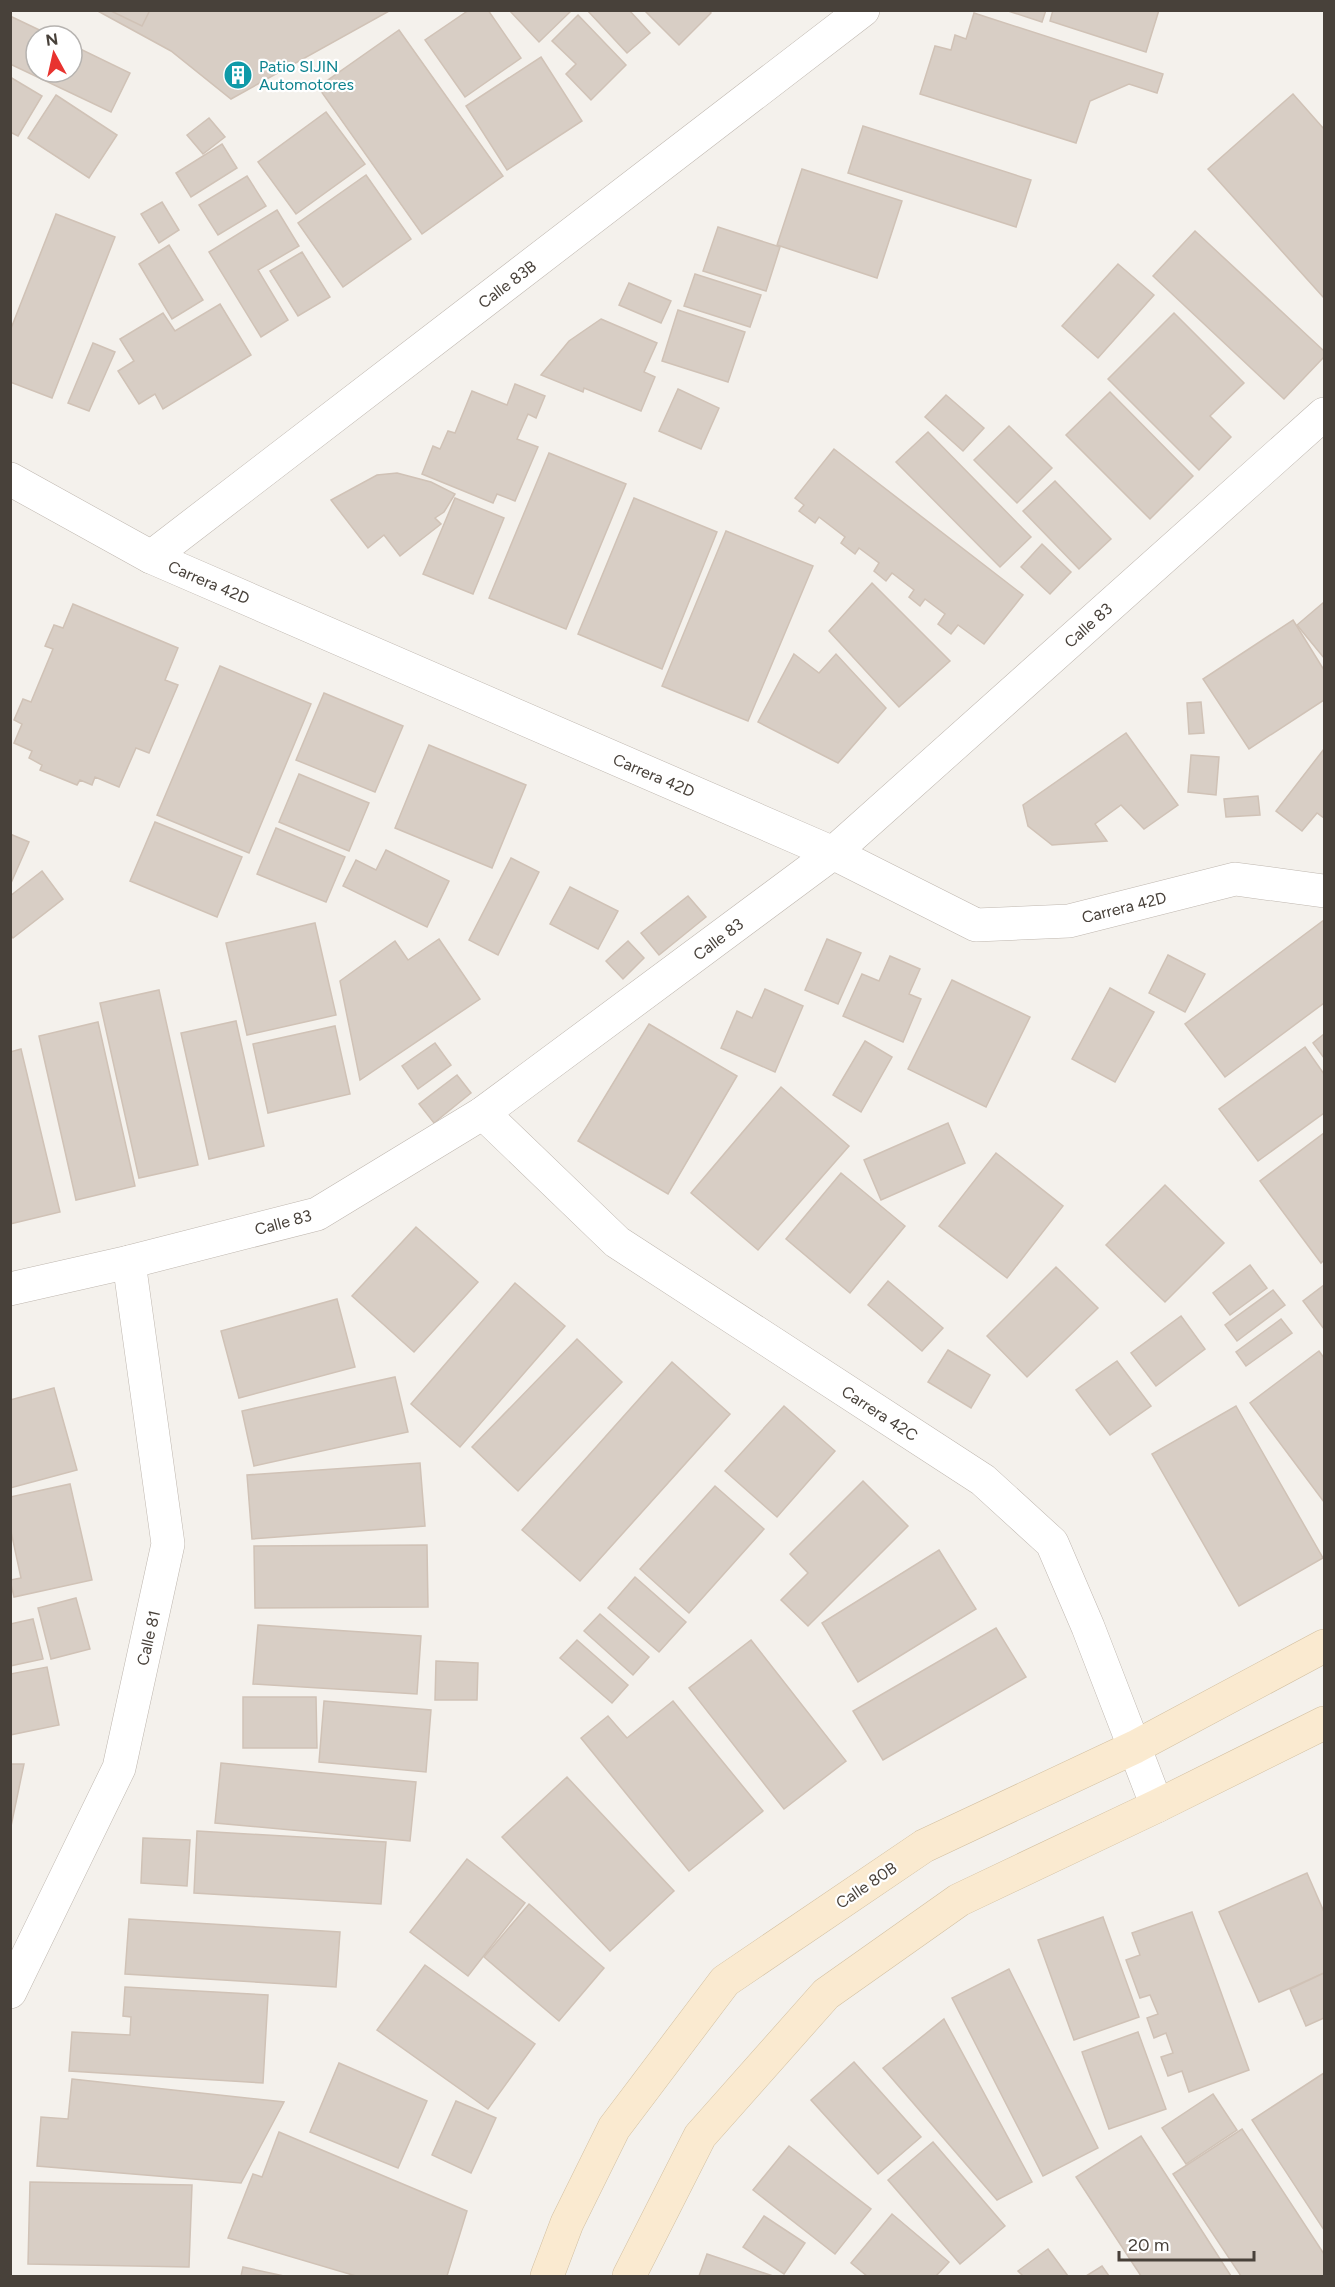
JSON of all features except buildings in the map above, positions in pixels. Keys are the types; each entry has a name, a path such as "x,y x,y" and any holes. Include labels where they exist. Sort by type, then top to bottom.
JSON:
{"main road":[{"name":"Calle 80B","path":"547,2277 567,2223 614,2128 725,1981 924,1846 1135,1747 1324,1646"},
{"path":"629,2277 700,2136 826,1994 959,1900 1157,1806 1324,1723"}],"street":[{"name":"Calle 83B","path":"151,557 863,10"},
{"name":"Calle 83","path":"10,1288 129,1262 317,1214 483,1113 833,853 1324,414"},
{"name":"Carrera 42D","path":"10,479 151,557 833,853 975,925 1070,921 1235,879 1324,891"},
{"name":"Carrera 42C","path":"483,1113 616,1242 983,1480 1052,1543 1157,1806"},
{"name":"Calle 81","path":"10,1992 119,1768 168,1544 129,1262"}],"place":[{"name":"Patio SIJIN Automotores","path":"238,75"}]}
